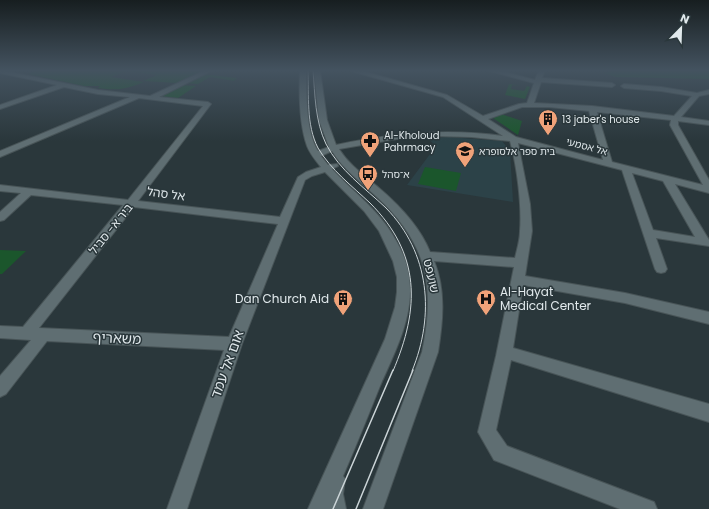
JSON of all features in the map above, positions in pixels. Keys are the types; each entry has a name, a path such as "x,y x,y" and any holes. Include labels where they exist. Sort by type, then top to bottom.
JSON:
{"street":[{"path":"0,107 37,94"},
{"path":"112,94 151,98 160,94"},
{"path":"304,94 305,112 310,139 316,155 363,204 383,229 394,246 400,262 403,278 402,302 390,342 318,509"},
{"name":"שועפט","path":"320,94 322,111 332,144 342,159 398,212 420,242 427,256 434,278 437,308 436,329 430,352 373,509"},
{"name":"אל אסמעי","path":"438,94 445,96 483,118 513,139 709,189"},
{"path":"530,104 534,94"},
{"path":"689,94 696,95 701,94"},
{"path":"696,95 676,118 674,125 709,189"},
{"path":"0,154 138,97"},
{"name":"ביר א- סביל","path":"27,333 208,104 151,98"},
{"path":"483,118 521,105 530,104 592,108 709,123"},
{"path":"592,108 608,163"},
{"path":"316,155 332,144 352,144 398,136 438,133 474,134 513,139"},
{"path":"284,221 301,179 326,167 337,165 342,159 344,151 354,147 419,137 451,136 513,139"},
{"path":"513,139 517,152 525,204 526,231 505,352 487,432 501,453 647,509"},
{"path":"626,168 661,269"},
{"path":"667,179 706,243"},
{"name":"אל סהל","path":"0,188 132,202 206,213 284,221"},
{"path":"0,218 28,192"},
{"name":"אום אל עמד","path":"177,509 234,344 284,221"},
{"path":"649,233 706,243"},
{"path":"427,256 521,263"},
{"path":"517,280 625,298 709,318"},
{"name":"משאריף","path":"0,332 234,344"},
{"path":"0,389 44,334"},
{"path":"505,352 709,413"},
{"path":"335,472 334,494 336,509"}],"shaded area":[{"name":"בית ספר אלסופרא","path":"449,137 502,141 510,151 513,202 407,185 436,146 427,138"}],"green space":[{"path":"164,94 184,94 178,98 160,96"},
{"path":"505,94 527,94 525,99 505,95"},
{"path":"501,114 522,121 518,135 493,118"},
{"path":"425,167 461,173 456,191 418,184"},
{"path":"0,250 26,251 2,274 0,274"}],"tram line":[{"path":"308,94 310,120 314,139 318,148 335,171 370,203 387,222 399,242 407,262 411,282 411,304 408,325 402,348 393,371"},
{"path":"315,94 322,135 331,153 345,170 386,208 401,226 412,245 420,265 424,285 424,328 412,371"},
{"path":"333,509 393,370"},
{"path":"356,509 413,370"}],"place":[{"name":"13 jaber's house","path":"548,136"},
{"name":"Al-Kholoud Pahrmacy","path":"370,158"},
{"name":"בית ספר אלסופרא","path":"465,168"},
{"name":"א־סהל","path":"368,191"},
{"name":"Dan Church Aid","path":"343,316"},
{"name":"Al-Hayat Medical Center","path":"486,316"}]}
